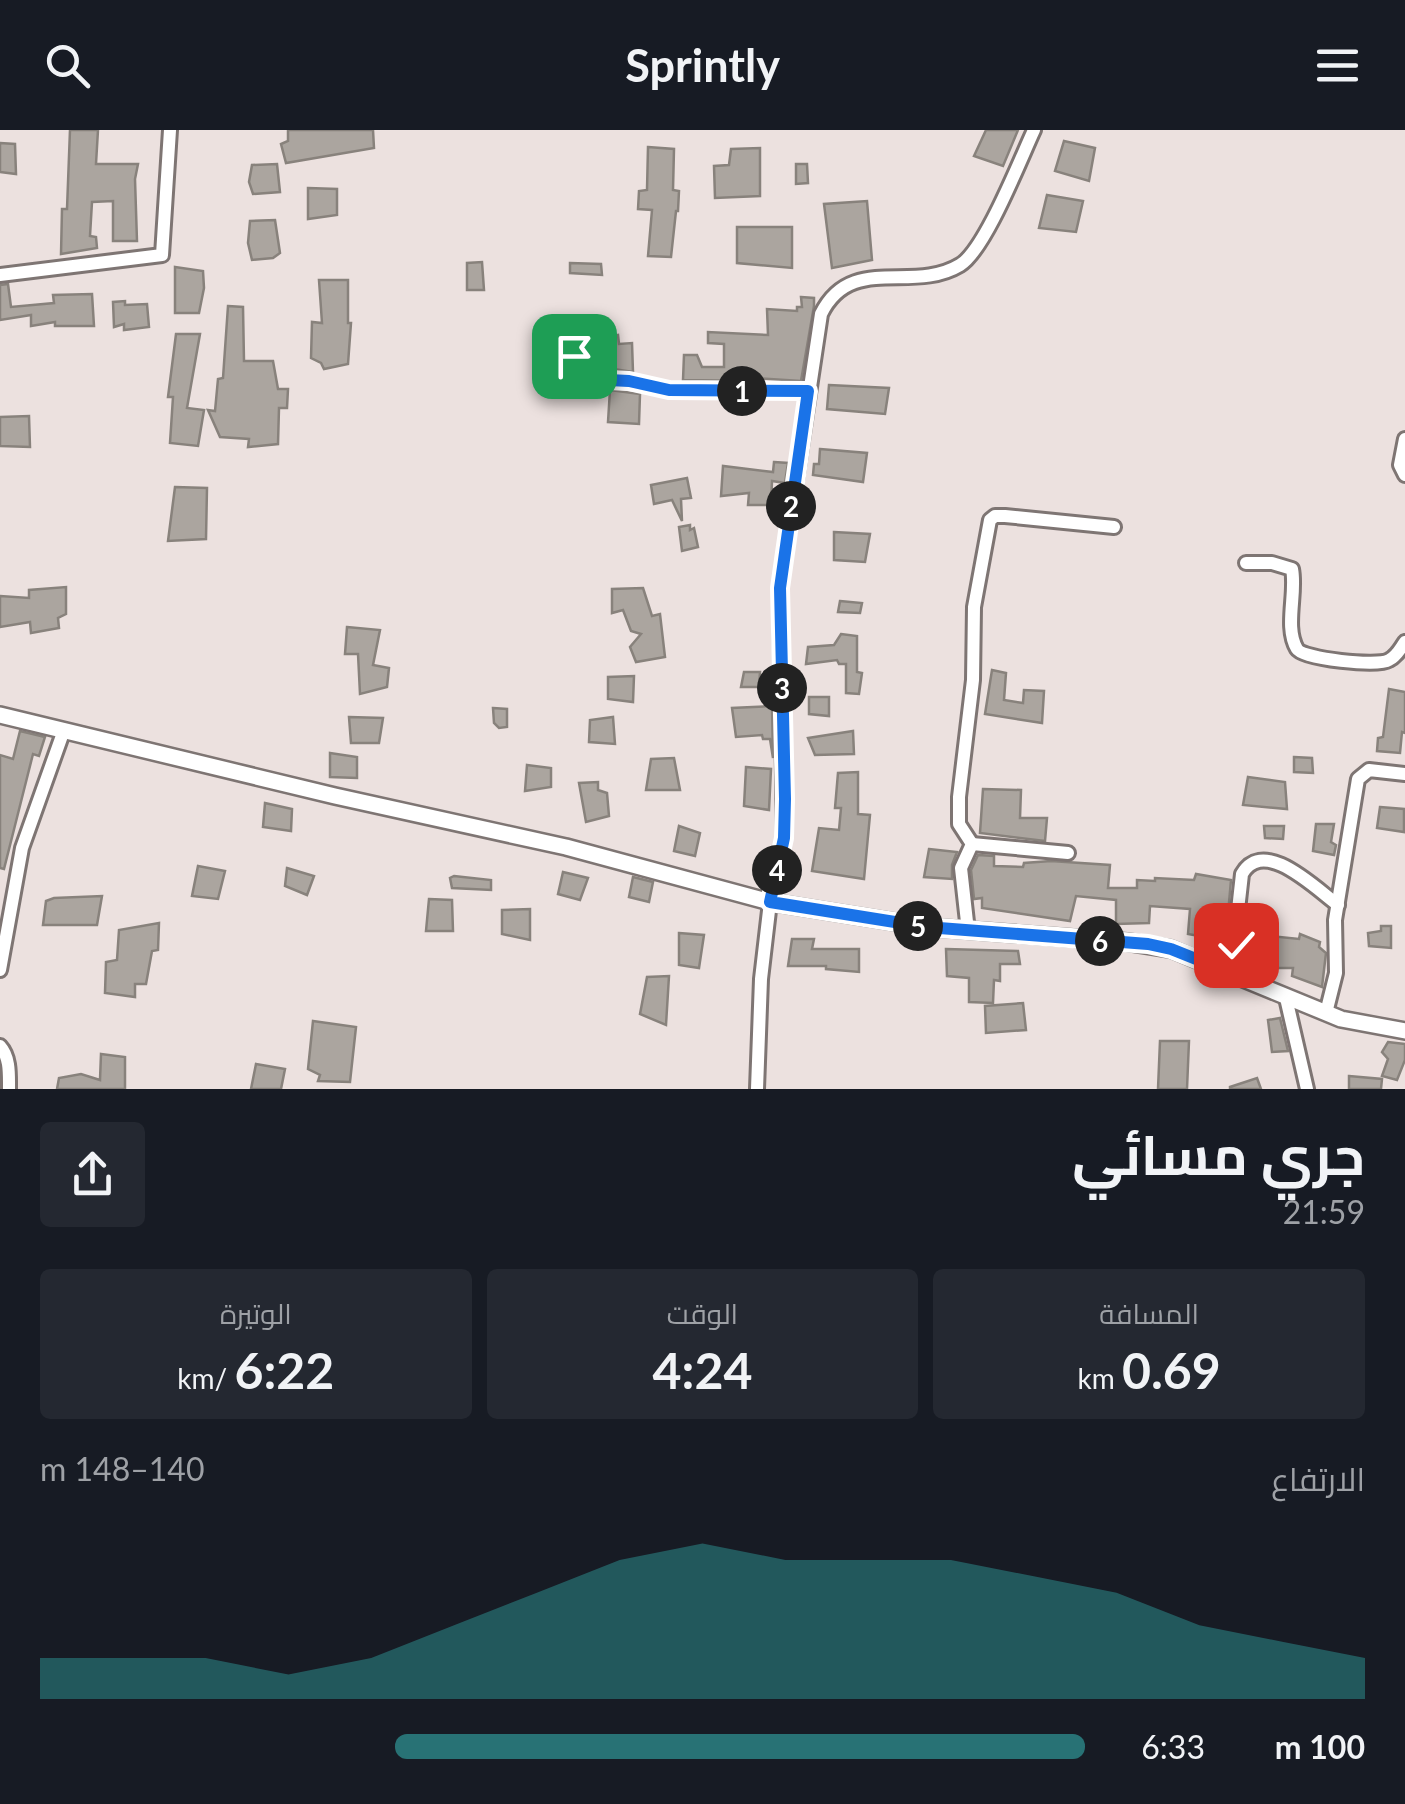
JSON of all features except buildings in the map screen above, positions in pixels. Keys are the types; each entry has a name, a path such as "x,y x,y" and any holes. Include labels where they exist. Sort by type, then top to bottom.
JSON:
{"street":[{"path":"0,275 162,256 170,130"},
{"path":"756,1089 760,979 770,902 784,838 780,588 822,314 830,298 854,281 943,272 962,264 977,249 1034,130"},
{"path":"544,348 570,350 589,379 629,381 669,390 808,391"},
{"path":"1405,439 1400,465 1405,475"},
{"path":"972,844 959,824 958,797 972,680 974,607 990,520 1006,516 1114,528"},
{"path":"1246,562 1272,562 1292,569 1293,635 1296,647 1305,656 1380,664 1396,655 1405,642"},
{"path":"0,715 566,847 770,902 926,927 1171,949 1326,1013 1405,1031"},
{"path":"0,970 22,848 64,730"},
{"path":"1326,1013 1336,973 1334,939 1358,778 1369,770 1405,774"},
{"path":"968,930 962,868 972,844"},
{"path":"972,844 1068,854"},
{"path":"1231,973 1242,874 1247,866 1264,860 1281,863 1338,905"},
{"path":"1286,998 1307,1089"},
{"path":"0,1046 8,1067 9,1089"}],"route":[{"path":"574,356 589,379 629,381 669,390 808,391 780,588 784,838 770,902 926,927 1148,944 1231,973 1236,945"}]}
